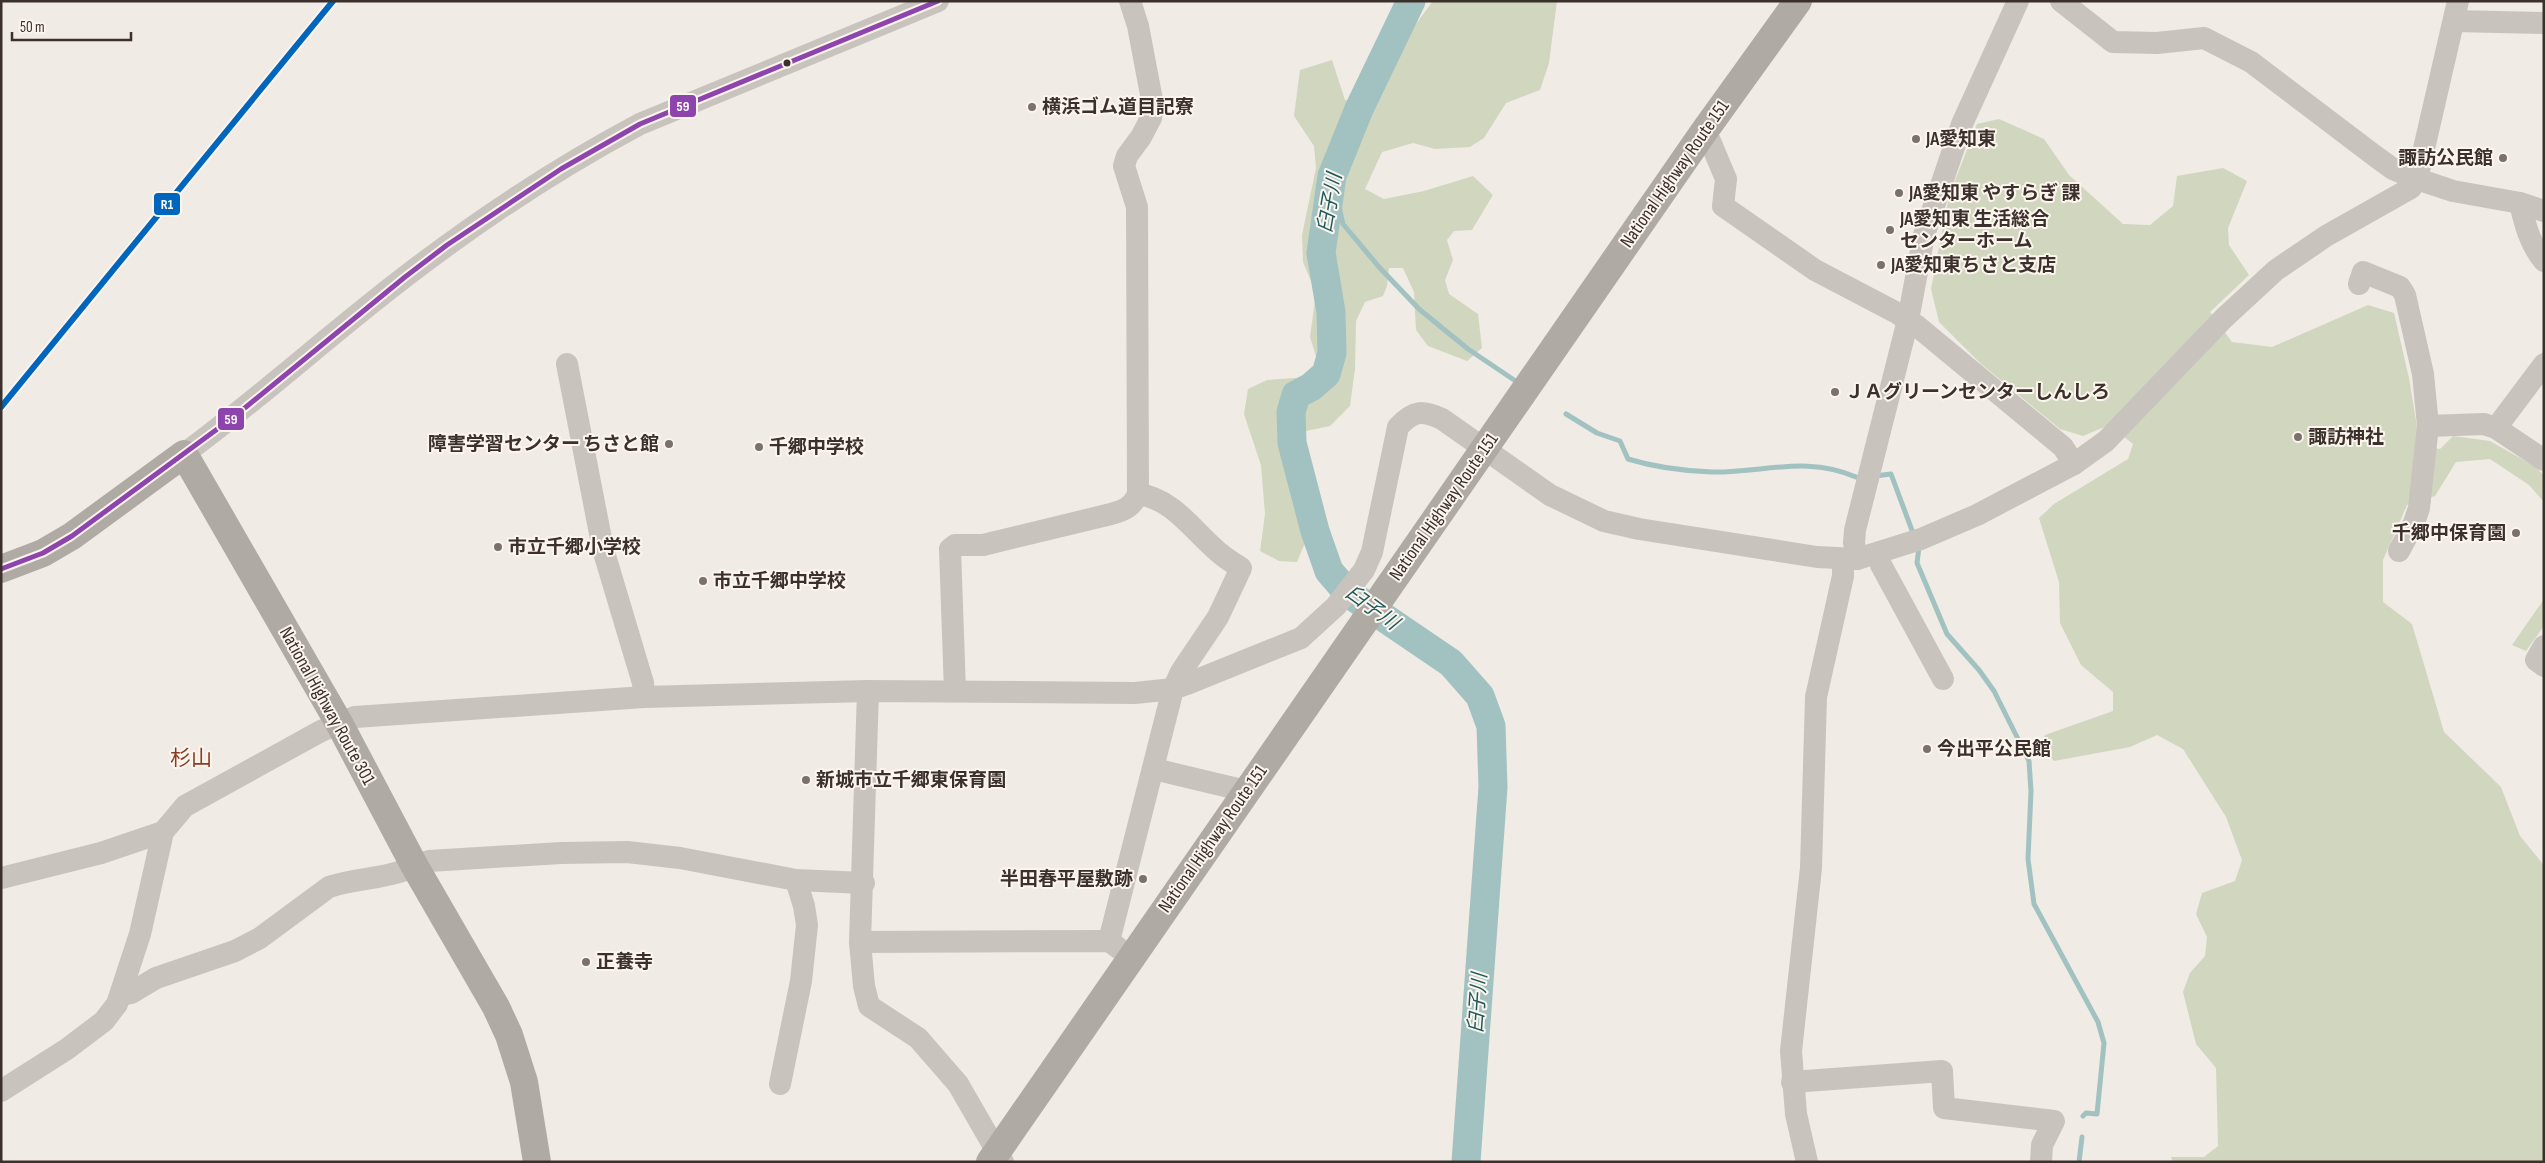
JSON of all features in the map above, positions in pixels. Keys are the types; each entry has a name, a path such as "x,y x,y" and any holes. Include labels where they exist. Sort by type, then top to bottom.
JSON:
{"highway":[{"name":"National Highway Route 151","path":"996,1158 1379,599 1703,133 1798,1"},
{"path":"1,569 43,553 72,536 184,454"},
{"name":"National Highway Route 301","path":"184,454 339,723 414,865 496,1007 509,1035 524,1082 537,1162"}],"street":[{"path":"184,454 235,416 440,250 601,145 640,124 938,1"},
{"path":"955,691 950,549 955,546 983,545 1111,514 1126,509 1134,503 1138,494 1137,207 1124,166 1127,156 1141,137 1151,118 1153,105 1138,26 1130,1"},
{"path":"1860,558 1854,543 1855,530 1908,320 1924,235 1962,124 2018,1"},
{"path":"2061,1 2113,42 2157,43 2204,38 2251,62 2393,169 2452,191 2520,203 2544,210"},
{"path":"1807,1162 1796,1114 1790,1051 1811,868 1816,697 1842,576 1860,558 1921,539 1977,515 2074,464 2106,441 2224,318 2276,270 2326,236 2411,188 2417,179 2456,11 2544,23"},
{"path":"1703,133 1710,141 1726,179 1723,206 1815,270 1908,320 2063,447 2074,464"},
{"path":"2520,203 2524,223 2534,248 2544,261"},
{"path":"2359,284 2363,272 2400,288 2405,295 2423,374 2428,426 2419,508 2414,523 2398,551"},
{"path":"567,364 603,549 643,683 644,697"},
{"path":"2496,428 2541,372"},
{"path":"1,1090 67,1049 104,1021 122,995 140,934 163,832 185,806 321,731 355,717 644,697 868,691 1135,693 1172,689 1278,649 1301,638 1336,606 1364,570 1372,552 1379,529 1398,427 1409,416 1426,412 1442,419 1550,495 1604,521 1639,529 1860,558 1881,565 1943,680"},
{"path":"2428,426 2484,424 2496,428 2544,460"},
{"path":"1109,941 1154,769 1172,689 1181,672 1218,617 1241,568 1221,554 1189,522 1146,495 1138,494"},
{"path":"2544,646 2536,660 2544,666"},
{"path":"868,691 864,882 860,942 864,986 869,1006 918,1038 958,1084 996,1158"},
{"path":"1154,769 1246,791"},
{"path":"1,878 101,853 163,832"},
{"path":"122,995 131,993 156,978 235,951 260,938 329,887 343,882 400,872 414,865 429,861 561,853 626,852 680,858 796,880 864,882"},
{"path":"780,1084 801,981 807,926 804,906 796,880"},
{"path":"860,942 1109,941 1132,957"},
{"path":"1792,1082 1942,1071 1944,1108 2054,1122 2042,1145 2041,1162"}],"green space":[{"path":"1433,1 1557,1 1549,63 1540,90 1506,103 1484,138 1470,147 1435,149 1413,143 1382,152 1365,189 1384,199 1424,191 1473,176 1493,195 1472,230 1454,231 1447,240 1453,260 1445,280 1449,294 1478,314 1482,348 1467,361 1428,346 1416,330 1414,292 1403,268 1389,268 1387,286 1383,296 1365,302 1356,321 1355,369 1350,406 1330,426 1306,431 1287,448 1307,538 1297,562 1279,561 1260,551 1265,514 1261,465 1244,414 1248,389 1267,380 1308,377 1318,363 1310,337 1316,293 1303,262 1302,235 1316,168 1314,146 1294,116 1300,70 1332,60 1345,100 1369,101 1390,59"},
{"path":"1999,119 2044,139 2069,175 2123,224 2150,225 2173,206 2177,176 2223,168 2247,181 2228,228 2229,245 2249,275 2210,312 2232,342 2272,347 2368,305 2394,313 2409,378 2420,445 2440,449 2453,436 2490,441 2536,467 2544,476 2544,502 2529,485 2490,459 2456,462 2435,496 2407,505 2383,560 2383,602 2412,624 2444,732 2501,787 2520,836 2543,864 2544,1162 2173,1162 2171,1157 2204,1157 2218,1146 2216,1068 2196,1044 2183,992 2190,973 2205,956 2207,937 2196,914 2202,893 2235,881 2242,860 2226,817 2183,749 2157,735 2130,747 2054,761 2041,748 2045,735 2113,711 2113,692 2081,665 2060,623 2059,582 2039,518 2054,504 2128,459 2133,444 2109,425 2083,436 2060,429 1980,363 1939,322 1931,289 1949,196 1977,124"},
{"path":"2544,599 2544,626 2526,651 2512,645"}],"waterway":[{"name":"臼子川","path":"1411,1 1359,109 1332,176 1321,253 1331,312 1332,353 1326,374 1311,387 1296,395 1291,412 1292,443 1315,531 1329,571 1348,593 1451,663 1480,696 1491,726 1493,787 1466,1162"},
{"path":"1332,176 1343,224 1379,267 1419,309 1468,349 1517,382"},
{"path":"1566,414 1597,433 1620,441 1628,459 1648,464 1680,470 1712,472 1802,466 1820,467 1856,477"},
{"path":"1875,476 1891,474 1913,533"},
{"path":"1919,547 1917,563 1947,634 1979,670 1994,691 2029,761 2031,791 2028,859 2034,904 2098,1022 2104,1043 2097,1114 2086,1113 2083,1116"},
{"path":"2079,1162 2082,1137"}],"transit line":[{"name":"R1","path":"1,407 333,1"},
{"name":"59","path":"1,569 43,553 72,536 235,416 447,245 561,169 640,124 938,1"}],"place":[{"name":"横浜ゴム道目記寮","path":"1032,107"},
{"name":"JA愛知東","path":"1916,139"},
{"name":"諏訪公民館","path":"2503,158"},
{"name":"JA愛知東 やすらぎ 課","path":"1899,193"},
{"name":"JA愛知東 生活総合 センターホーム","path":"1890,230"},
{"name":"JA愛知東ちさと支店","path":"1881,265"},
{"name":"ＪＡグリーンセンターしんしろ","path":"1835,392"},
{"name":"諏訪神社","path":"2298,437"},
{"name":"障害学習センター ちさと館","path":"669,444"},
{"name":"千郷中学校","path":"759,447"},
{"name":"千郷中保育園","path":"2516,533"},
{"name":"市立千郷小学校","path":"498,547"},
{"name":"市立千郷中学校","path":"703,581"},
{"name":"今出平公民館","path":"1927,749"},
{"name":"新城市立千郷東保育園","path":"806,780"},
{"name":"半田春平屋敷跡","path":"1143,879"},
{"name":"正養寺","path":"586,962"}],"district":[{"name":"杉山","path":"191,758"}]}
